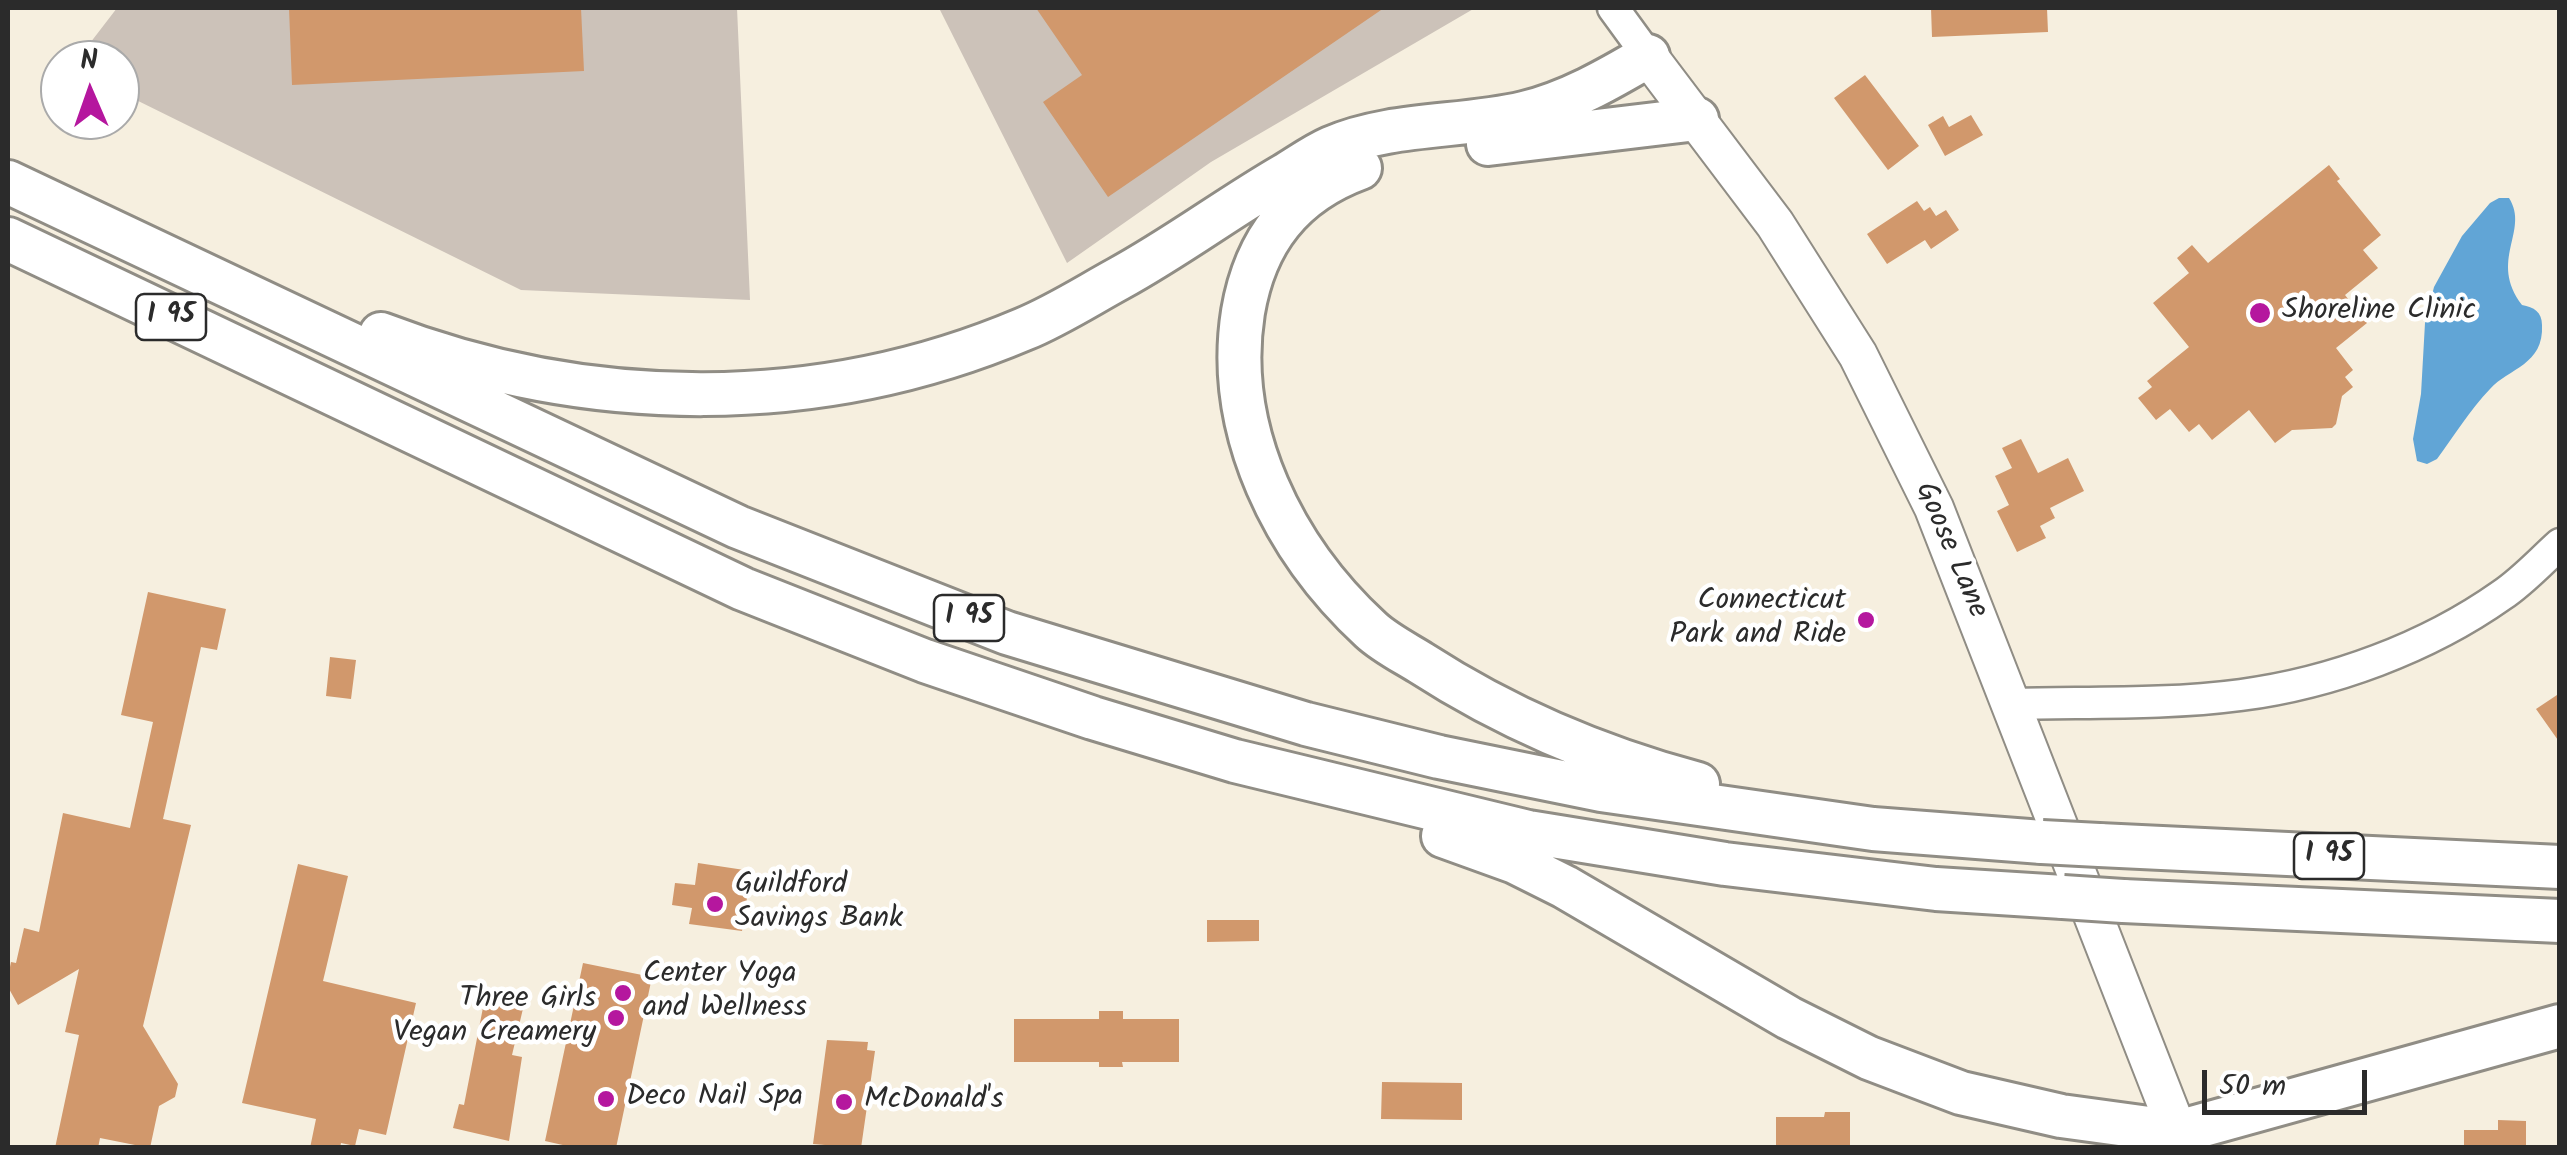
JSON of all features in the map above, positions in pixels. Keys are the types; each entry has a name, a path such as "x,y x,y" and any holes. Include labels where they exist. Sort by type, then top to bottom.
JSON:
{"highway":[{"path":"96,224 393,339 528,379 651,394 721,396 827,387 932,362 1026,328 1123,276 1332,148 1396,130 1525,113 1590,90 1648,56"},
{"path":"1697,119 1388,157 1326,180 1276,224 1249,278 1237,349 1244,420 1272,499 1316,571 1372,632 1460,688 1563,739 1695,784 1999,840"},
{"name":"I 95","path":"8,182 738,527 1007,633 1306,724 1439,757 1601,790 1873,829 1999,840 2560,867"},
{"name":"I 95","path":"8,239 743,589 962,674 1235,761 1528,832 1725,864 1936,889 2560,921"},
{"path":"1235,761 1515,862 1565,887 1789,1018 1919,1079 2027,1109 2181,1140 2560,1026"}],"main road":[{"name":"Goose Lane","path":"1648,56 1776,224 1858,355 1934,508 2181,1140"}],"street":[{"name":"Goose Lane","path":"1613,8 1648,56"},
{"path":"2012,704 2242,695 2351,669 2401,650 2472,614 2506,593 2560,544"}],"shaded area":[{"path":"117,8 737,8 750,300 521,290 140,102 140,40 92,40"},
{"path":"939,8 1475,8 1211,162 1067,263"}],"water":[{"path":"2499,198 2509,198 2514,210 2508,260 2513,289 2522,305 2539,313 2541,338 2531,357 2490,389 2437,459 2427,464 2417,461 2413,439 2421,394 2425,323 2434,287 2462,236"}],"building":[{"path":"289,8 581,8 584,71 292,85"},
{"path":"1036,8 1384,8 1108,197 1043,102 1082,75"},
{"path":"1931,8 2047,8 2048,32 1932,37"},
{"path":"1865,75 1919,146 1888,170 1834,98"},
{"path":"1971,115 1983,135 1945,156 1928,125 1943,116 1949,127"},
{"name":"Shoreline Clinic","path":"2329,165 2340,179 2337,181 2381,235 2363,250 2378,268 2345,295 2367,323 2336,348 2353,370 2345,377 2353,387 2342,396 2336,424 2332,428 2292,430 2275,443 2249,410 2212,440 2199,424 2189,432 2170,409 2156,420 2138,398 2152,387 2147,381 2189,347 2153,303 2189,273 2177,258 2192,245 2208,263"},
{"path":"1917,201 1924,211 1930,207 1936,216 1946,210 1959,230 1931,249 1925,240 1887,264 1867,234"},
{"path":"2021,439 2038,473 2068,458 2084,491 2050,508 2055,518 2040,526 2046,538 2017,552 1997,511 2009,505 1995,476 2012,468 2002,448"},
{"path":"148,592 226,609 217,650 201,647 163,819 191,825 143,1026 178,1084 175,1097 159,1106 150,1148 100,1138 98,1148 55,1148 79,1035 65,1032 79,969 18,1005 8,987 8,977 11,962 16,963 24,928 39,932 63,813 130,828 153,722 121,715"},
{"path":"330,657 356,660 351,699 326,696"},
{"path":"2560,693 2560,743 2536,709"},
{"path":"698,863 751,871 742,931 689,924 692,908 672,905 675,883 695,885"},
{"path":"298,864 348,876 323,981 416,1003 386,1135 359,1129 355,1146 341,1143 340,1148 310,1148 316,1119 242,1103"},
{"path":"1207,920 1259,920 1259,941 1207,942"},
{"path":"583,963 652,977 616,1148 576,1148 545,1141"},
{"path":"487,987 526,996 512,1055 522,1057 509,1141 453,1128 459,1104 464,1105"},
{"path":"1099,1011 1123,1011 1123,1019 1179,1019 1179,1062 1122,1062 1123,1067 1099,1067 1099,1062 1014,1062 1014,1019 1099,1019"},
{"name":"McDonald's","path":"827,1040 868,1042 867,1050 875,1051 861,1148 813,1144"},
{"path":"1382,1082 1462,1083 1462,1120 1381,1119"},
{"path":"1825,1112 1850,1112 1850,1148 1776,1148 1776,1117 1824,1117"},
{"path":"2498,1120 2526,1121 2526,1148 2464,1148 2464,1130 2498,1130"}],"place":[{"name":"Shoreline Clinic","path":"2260,313"},
{"name":"Connecticut Park and Ride","path":"1866,620"},
{"name":"Guildford Savings Bank","path":"715,904"},
{"name":"Center Yoga and Wellness","path":"623,993"},
{"name":"Three Girls Vegan Creamery","path":"616,1018"},
{"name":"Deco Nail Spa","path":"606,1099"},
{"name":"McDonald's","path":"844,1102"}]}
